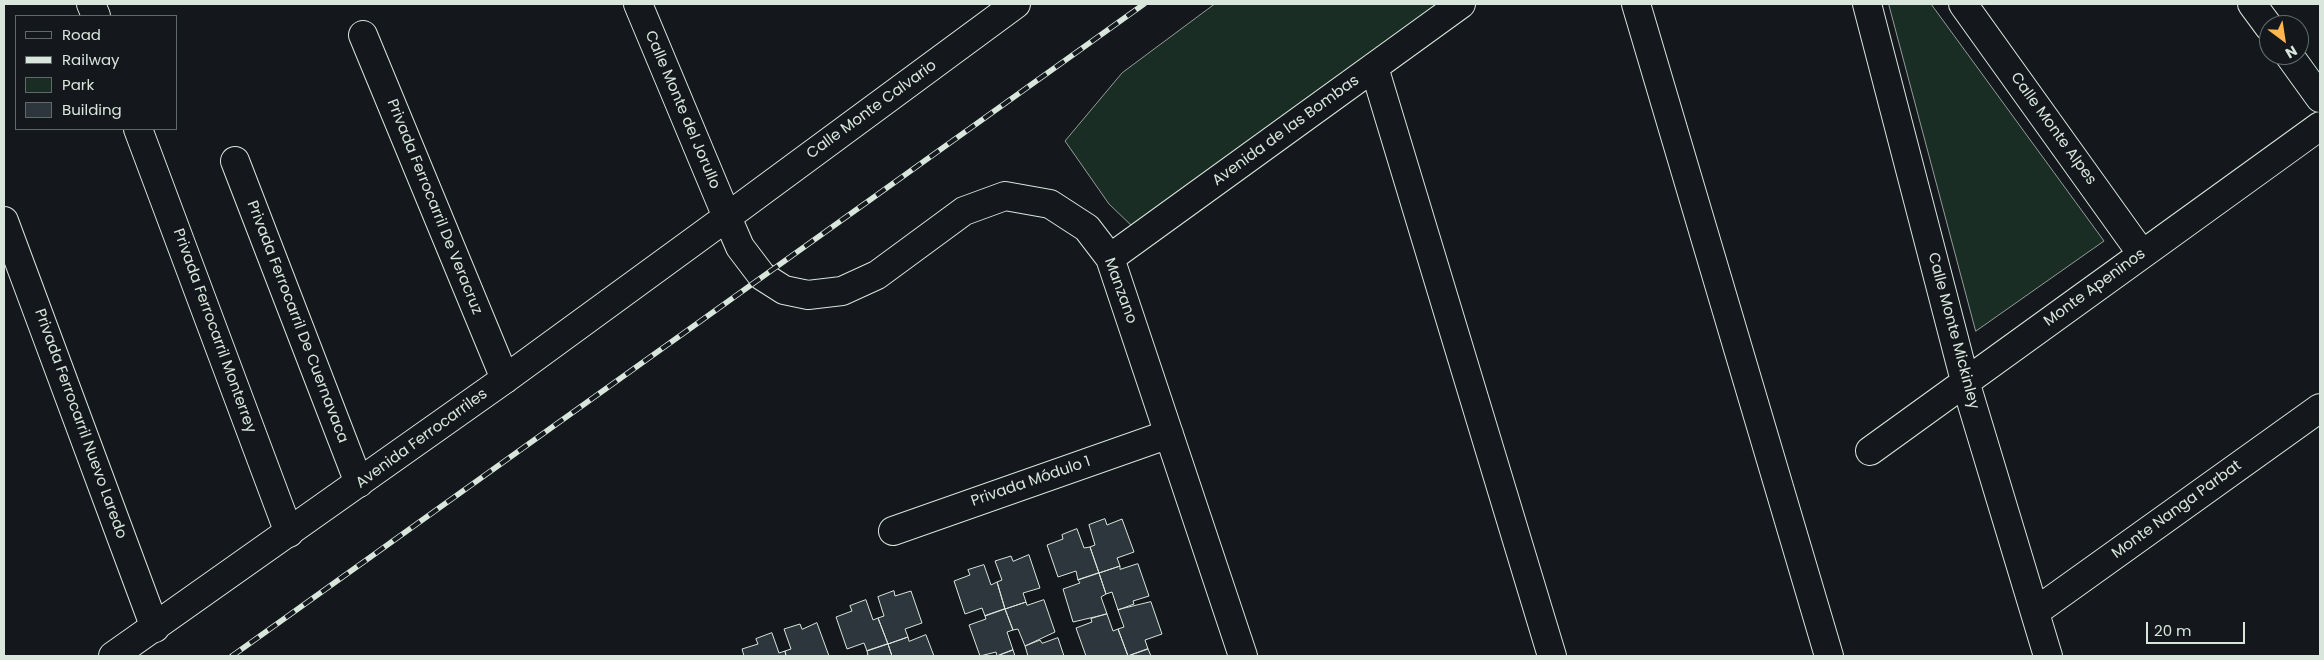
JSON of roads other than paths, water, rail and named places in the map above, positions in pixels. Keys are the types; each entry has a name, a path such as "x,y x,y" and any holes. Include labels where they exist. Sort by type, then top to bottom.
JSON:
{"street":[{"name":"Calle Monte del Jorullo","path":"638,4 727,217"},
{"name":"Calle Monte Calvario","path":"727,217 1016,4"},
{"name":"Avenida de las Bombas","path":"1110,258 1461,4"},
{"path":"1636,4 1829,656"},
{"name":"Calle Monte Mickinley","path":"1866,4 1965,382 2048,656"},
{"name":"Calle Monte Alpes","path":"1962,4 2142,254"},
{"path":"2252,4 2260,15"},
{"name":"Privada Ferrocarril De Veracruz","path":"363,35 505,379"},
{"path":"2296,65 2320,98"},
{"path":"1374,67 1552,656"},
{"name":"Monte Apeninos","path":"1870,451 2320,126"},
{"name":"Privada Ferrocarril Monterrey","path":"138,130 289,533"},
{"name":"Privada Ferrocarril De Cuernavaca","path":"235,162 359,483"},
{"name":"Manzano","path":"727,217 740,247 762,276 784,290 808,295 842,291 877,275 964,211 1006,196 1050,204 1087,228 1110,258 1243,656"},
{"name":"Avenida Ferrocarriles","path":"113,656 505,379 727,217"},
{"name":"Privada Ferrocarril Nuevo Laredo","path":"4,221 155,628"},
{"name":"Monte Nanga Parbat","path":"2035,612 2320,408"},
{"name":"Privada Módulo 1","path":"893,531 1169,434"}],"railway":[{"path":"232,656 1144,4"}]}
